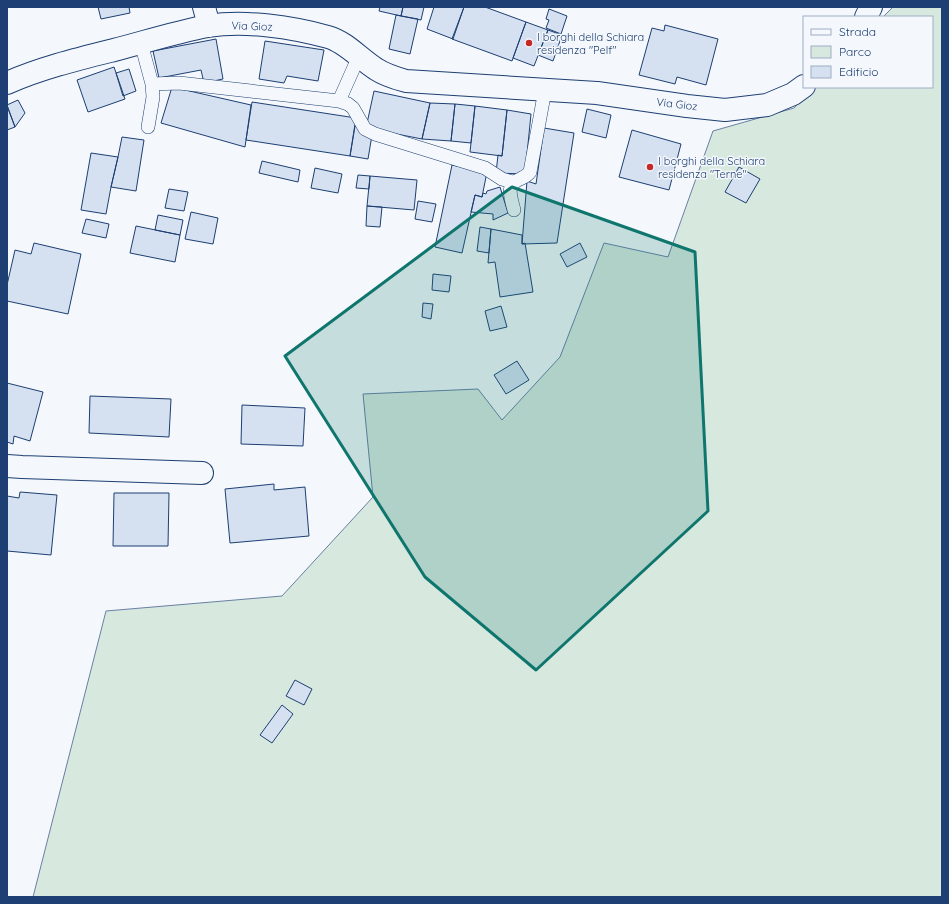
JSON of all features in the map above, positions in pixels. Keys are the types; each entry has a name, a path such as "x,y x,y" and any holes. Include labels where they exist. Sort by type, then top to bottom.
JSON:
{"street":[{"path":"866,16 871,7"},
{"name":"Via Gioz","path":"7,83 51,66 141,43 207,17 244,24 271,25 329,37 342,43 376,69 389,76 406,81 597,93 725,110 767,105 793,94 803,87"},
{"path":"7,466 202,473"}],"lane":[{"path":"141,43 152,84 153,97 148,127"},
{"path":"339,102 359,56"},
{"path":"152,84 179,83 348,104 353,108 365,129 369,132 485,168 495,176 514,182"},
{"path":"514,210 510,192 511,186 514,182 528,175 530,172 545,90"}],"highlighted area":[{"path":"512,187 695,252 708,511 536,670 425,577 285,356"}],"green space":[{"path":"893,7 942,7 942,897 33,897 106,611 282,596 373,497 363,394 478,389 502,420 560,357 604,243 668,257 713,131 794,108 814,88 933,88 933,16 884,16"}],"building":[{"path":"98,7 129,7 130,13 101,19"},
{"path":"380,7 403,7 401,16 379,11"},
{"path":"403,7 424,7 421,20 401,16"},
{"path":"434,7 464,7 453,39 427,29"},
{"path":"464,7 485,7 526,22 512,61 452,39"},
{"path":"549,9 567,16 561,34 546,28 549,20 546,19"},
{"path":"396,15 418,19 410,54 389,49"},
{"path":"526,22 548,30 534,66 513,58"},
{"path":"665,25 718,39 706,85 677,77 675,84 639,75 652,28 664,31"},
{"path":"548,30 562,35 553,61 538,55"},
{"path":"216,39 223,79 204,83 201,70 159,78 153,51"},
{"path":"265,41 324,50 318,81 287,76 284,83 259,79"},
{"path":"114,67 125,99 88,112 77,80"},
{"path":"129,69 136,91 123,96 116,73"},
{"path":"172,87 251,105 245,147 161,123"},
{"path":"374,91 430,103 422,139 366,128"},
{"path":"18,100 25,113 15,127 7,105"},
{"path":"252,102 356,118 350,156 246,140"},
{"path":"430,103 455,104 451,141 422,139"},
{"path":"455,104 475,106 471,143 451,141"},
{"path":"7,106 15,127 7,130"},
{"path":"475,106 507,110 502,156 470,152"},
{"path":"587,109 611,115 606,138 582,132"},
{"path":"507,110 531,114 525,174 496,173 498,155 502,156"},
{"path":"355,126 363,127 372,135 368,159 350,156"},
{"path":"544,128 574,133 557,243 522,244 527,181 536,184"},
{"path":"632,130 681,144 669,190 619,177"},
{"path":"122,137 144,140 136,191 111,187"},
{"path":"91,153 118,157 106,214 81,210"},
{"path":"262,161 300,170 298,182 259,173"},
{"path":"452,165 487,172 482,197 475,195 462,253 435,247"},
{"path":"739,167 760,179 746,203 725,192"},
{"path":"315,168 342,174 338,193 311,188"},
{"path":"358,175 370,176 369,189 356,188"},
{"path":"370,176 417,180 414,210 367,206"},
{"path":"500,187 508,213 493,220 493,214 471,212 475,195 482,197 483,193 486,194 487,191"},
{"path":"169,189 188,192 184,211 165,208"},
{"path":"418,201 436,204 432,222 415,219"},
{"path":"367,206 382,207 380,227 366,226"},
{"path":"191,212 218,218 213,244 185,239"},
{"path":"158,215 183,220 180,235 155,230"},
{"path":"86,219 109,224 106,238 82,233"},
{"path":"136,226 180,235 175,262 130,253"},
{"path":"480,227 491,229 489,253 477,251"},
{"path":"491,229 522,235 522,244 525,243 533,292 500,297 495,262 488,263"},
{"path":"34,243 81,254 68,314 7,301 7,285 15,250 31,254"},
{"path":"580,243 587,257 567,267 560,254"},
{"path":"433,274 451,276 449,292 432,290"},
{"path":"423,303 433,304 431,319 422,317"},
{"path":"501,306 507,327 490,331 485,311"},
{"path":"517,361 529,380 506,394 494,375"},
{"path":"7,383 43,392 30,441 14,436 13,444 7,442"},
{"path":"90,396 171,399 169,437 89,433"},
{"path":"242,405 305,408 303,446 241,444"},
{"path":"274,484 274,490 305,487 309,536 230,543 225,489"},
{"path":"20,492 57,495 51,555 7,551 7,496 19,498"},
{"path":"114,493 169,493 168,546 113,546"},
{"path":"295,680 312,689 304,705 286,696"},
{"path":"282,705 293,714 272,743 260,735"}],"place":[{"name":"I borghi della Schiara residenza \"Pelf\"","path":"529,43"},
{"name":"I borghi della Schiara residenza \"Terne\"","path":"650,167"}]}
